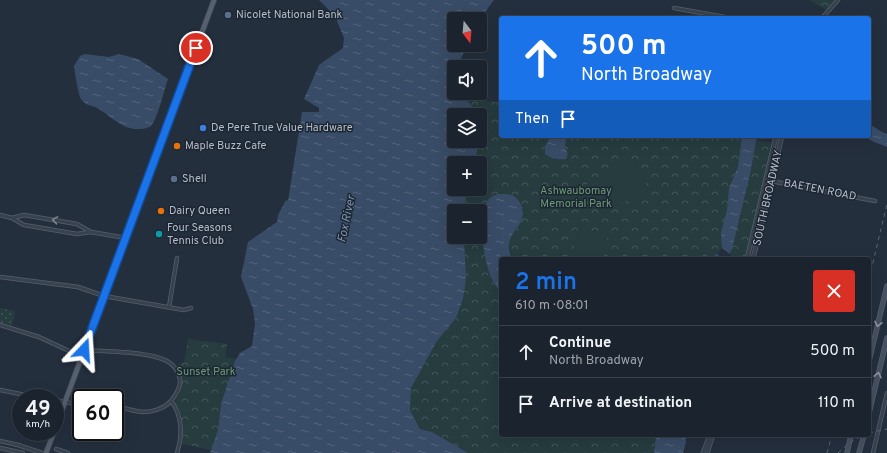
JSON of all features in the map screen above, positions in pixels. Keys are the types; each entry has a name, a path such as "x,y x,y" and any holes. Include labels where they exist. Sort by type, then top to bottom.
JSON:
{"main road":[{"path":"64,405 214,0"},
{"path":"871,353 887,286"},
{"path":"871,405 887,338"},
{"path":"847,453 851,437"},
{"path":"860,453 864,437"},
{"path":"46,453 50,441"}],"street":[{"path":"824,16 838,0"},
{"path":"674,8 707,16"},
{"name":"SOUTH BROADWAY","path":"748,257 776,138"},
{"name":"SOUTH BROADWAY","path":"754,257 782,138"},
{"name":"BAETEN ROAD","path":"766,180 875,201"},
{"path":"12,218 24,215 39,217 77,224 92,232"},
{"path":"0,216 12,218 24,225 77,234 92,232 126,238"},
{"path":"169,307 177,258"},
{"path":"0,277 78,286 104,296 184,310 191,308"},
{"path":"0,324 39,336 82,357"},
{"path":"84,350 144,355 158,358 168,362 177,370 180,382 179,388 172,402 162,408 149,412 137,412 124,407"},
{"path":"0,390 12,392"},
{"path":"873,453 887,393"},
{"path":"65,402 72,403"},
{"path":"172,402 176,408 180,426 181,436 178,453"},
{"path":"703,453 711,437"},
{"path":"707,453 711,437"},
{"path":"0,441 42,453"},
{"path":"0,448 23,453"},
{"path":"56,449 68,453"}],"green space":[{"path":"809,0 838,0 828,11"},
{"name":"Ashwaubomay Memorial Park","path":"467,100 482,100 499,103 499,138 740,138 774,143 747,257 718,257 716,255 713,257 499,257 499,437 656,437 654,453 468,453 432,432 420,429 410,410 411,388 437,341 456,318 466,278 464,244 487,244 487,204 465,204 466,196 487,196 487,156 477,156 478,148 487,148 487,108 474,108"},
{"path":"633,159 649,189 602,214 586,185"},
{"path":"578,229 608,235 603,257 572,257"},
{"path":"0,308 15,311 12,326 0,323"},
{"name":"Sunset Park","path":"188,339 227,344 225,357 236,359 221,404 218,430 211,450 182,444 180,412 175,403 182,385 181,376 177,366 184,362"},
{"path":"499,383 499,427 489,412 487,404 487,387"}],"water":[{"name":"Fox River","path":"319,0 494,0 485,12 447,12 447,52 464,52 460,60 447,60 447,100 467,100 473,108 447,108 447,148 478,148 476,156 447,156 447,196 466,196 465,204 447,204 447,244 464,244 466,278 463,299 456,318 437,341 411,388 410,410 420,429 432,432 468,453 210,453 218,430 221,404 235,361 240,353 252,346 255,323 253,309 241,277 248,242 277,222 278,215 286,200 288,201 302,112 319,112 319,108 304,99 319,65 343,48 344,38 335,16"},
{"path":"85,54 109,57 119,54 138,59 168,79 158,111 151,126 141,129 128,128 118,123 97,108 83,102 79,93 74,66 80,56"},
{"path":"871,125 887,134 887,147 867,138 871,138"},
{"path":"550,138 566,138 565,147 568,154 566,159 550,157 545,154 545,146"},
{"path":"742,138 757,138 750,174 732,249 728,257 713,257 722,248 721,233 727,210 729,188 738,167"},
{"path":"498,194 515,197 522,206 523,214 521,222 512,235 510,241 509,250 511,257 499,257 499,289 495,285 490,275 486,262 483,244 487,244 486,204 489,199"},
{"path":"656,437 685,437 686,442 683,453 654,453"}],"pier":[{"path":"722,248 731,255 730,257 721,257 717,254"}],"railway":[{"path":"871,271 887,204"},
{"path":"871,433 887,429"},
{"path":"827,453 831,437"},
{"path":"838,453 849,443 860,437"}],"place":[{"name":"Nicolet National Bank","path":"228,15"},
{"name":"De Pere True Value Hardware","path":"203,128"},
{"name":"Maple Buzz Cafe","path":"177,146"},
{"name":"Shell","path":"174,179"},
{"name":"Dairy Queen","path":"161,211"},
{"name":"Four Seasons Tennis Club","path":"159,234"}],"route":[{"path":"84,350 196,48"}]}
